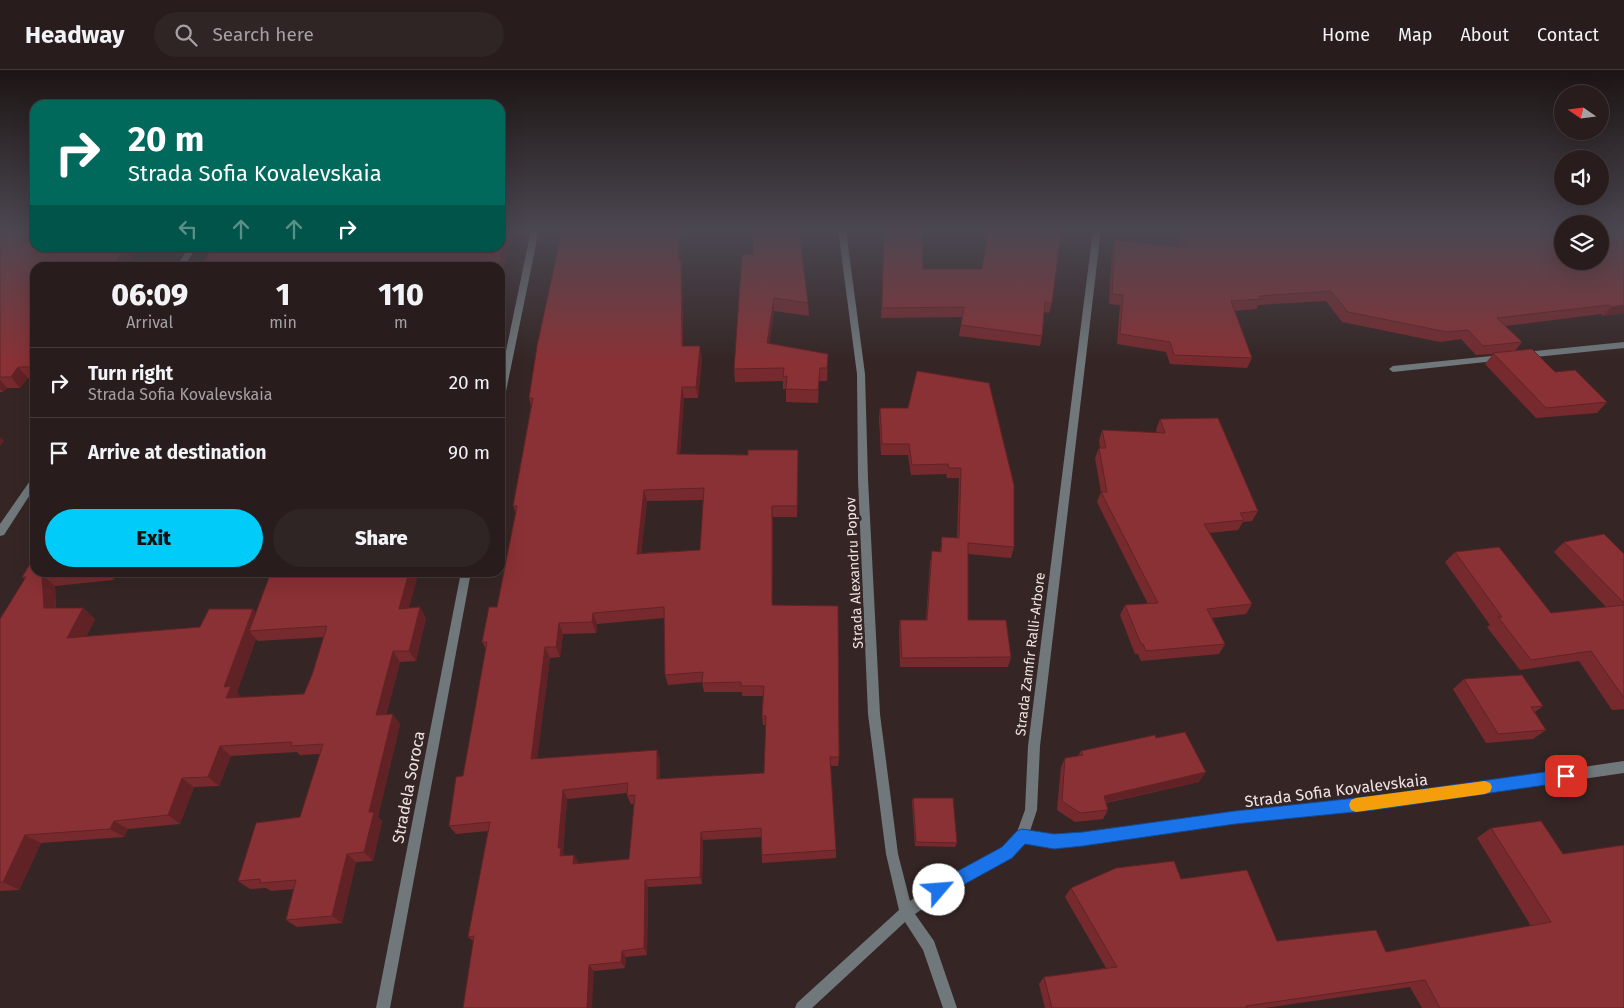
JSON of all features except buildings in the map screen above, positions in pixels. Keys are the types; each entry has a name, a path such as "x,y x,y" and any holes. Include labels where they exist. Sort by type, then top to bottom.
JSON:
{"street":[{"path":"505,377 526,274"},
{"name":"Strada Alexandru Popov","path":"848,274 861,374 863,479 874,714 892,854 906,912"},
{"name":"Strada Zamfir Ralli-Arbore","path":"802,1008 906,912 939,890 1007,853 1022,836 1031,810 1034,746 1091,274"},
{"path":"1518,356 1624,345"},
{"path":"1392,369 1508,357"},
{"path":"0,532 30,487"},
{"name":"Stradela Sorocа","path":"383,1008 465,577"},
{"name":"Strada Sofia Kovalevskaia","path":"1022,836 1054,842 1083,839 1235,818 1374,803 1624,767"},
{"path":"906,912 929,946 950,1008"}],"slow traffic":[{"path":"1356,805 1485,787"}],"route":[{"path":"939,890 1007,853 1022,836 1054,842 1083,839 1235,818 1374,803 1566,776"}]}
